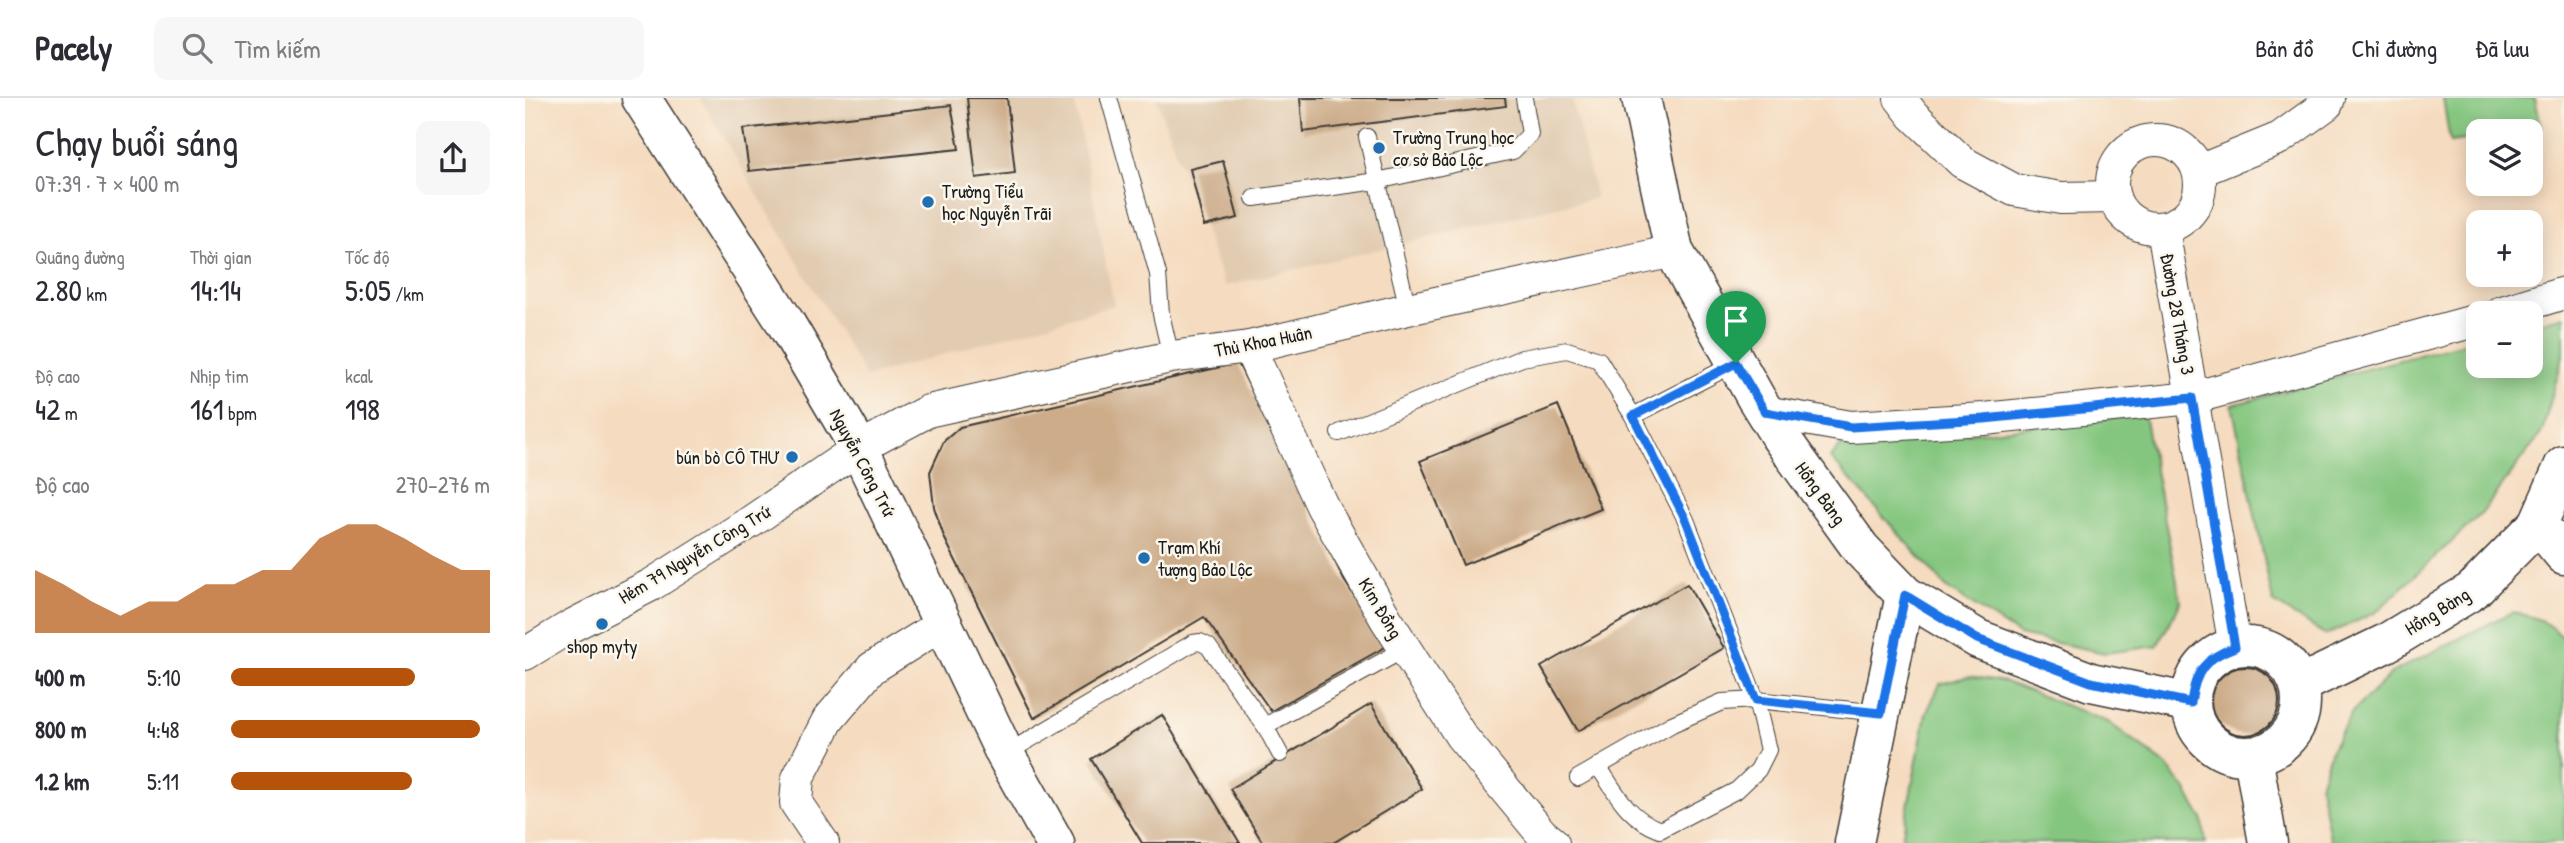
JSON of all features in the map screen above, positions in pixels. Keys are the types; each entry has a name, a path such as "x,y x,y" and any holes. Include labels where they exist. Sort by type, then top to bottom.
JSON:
{"street":[{"name":"Nguyễn Công Trứ","path":"641,98 785,322 859,448 1005,754 1055,843"},
{"name":"Hồng Bàng","path":"1641,98 1674,251 1765,412 1861,550 1905,595 1977,639 2091,682 2191,703"},
{"path":"1900,98 1913,115 1962,162 2014,190 2061,198 2114,197"},
{"path":"2199,171 2280,138 2327,104 2329,98"},
{"path":"2169,141 2183,148 2199,171 2201,187 2198,202 2190,214 2178,224 2163,229 2148,229 2135,223 2123,215 2114,197 2112,175 2118,161 2128,150 2140,143 2169,141"},
{"name":"Đường 28 Tháng 3","path":"2163,229 2235,647"},
{"name":"Thủ Khoa Huân","path":"859,448 929,411 1171,357 1249,347 1674,251"},
{"path":"2538,301 2564,293"},
{"path":"1765,412 1851,427 1984,419 2192,398 2466,323"},
{"name":"Kim Đồng","path":"1249,347 1322,506 1405,649 1461,736 1542,834 1553,843"},
{"name":"Hẻm 79 Nguyễn Công Trứ","path":"525,654 571,626 651,585 859,448"},
{"name":"Hồng Bàng","path":"2299,685 2386,643 2472,591 2538,524 2564,465"},
{"path":"2538,524 2564,555"},
{"path":"1854,843 1905,595"},
{"path":"823,843 796,803 798,778 828,720 872,668 944,623"},
{"path":"2254,646 2271,652 2285,662 2299,685 2301,710 2295,727 2277,746 2253,756 2234,755 2216,748 2202,735 2193,719 2191,703 2194,681 2204,665 2218,653 2235,647 2254,646"},
{"path":"2253,756 2268,843"}],"lane":[{"path":"1109,98 1158,274 1161,314 1171,357"},
{"path":"1254,198 1377,181 1513,151 1530,134 1524,98"},
{"path":"1367,136 1408,309"},
{"path":"1339,433 1522,358 1567,350 1599,360 1633,416 1686,520 1756,700 1767,750 1758,770 1737,790 1660,830 1644,824 1629,811 1598,766"},
{"path":"1633,416 1736,363"},
{"path":"1005,754 1193,643 1200,642 1208,646 1265,726 1280,754"},
{"path":"1265,726 1405,649"},
{"path":"1578,778 1672,724 1722,702 1756,700 1881,713"}],"shaded area":[{"name":"Trường Tiểu học Nguyễn Trãi","path":"700,98 1074,98 1114,305 866,377"},
{"name":"Trường Trung học cơ sở Bảo Lộc","path":"1156,98 1572,98 1596,198 1225,286"}],"green space":[{"path":"2443,98 2535,98 2539,119 2466,119 2466,140 2450,142"},
{"path":"2564,316 2564,352 2542,432 2482,513 2375,613 2326,635 2273,602 2232,405 2466,342 2466,378 2543,378 2543,322"},
{"path":"2144,415 2181,602 2157,646 2105,653 2019,635 1947,588 1831,458 1839,447"},
{"path":"2512,612 2548,624 2564,641 2564,843 2331,843 2320,785 2331,750 2352,712 2393,672"},
{"path":"1970,676 2006,682 2108,722 2165,764 2185,789 2202,818 2206,843 1901,843 1926,714 1940,684"}],"building":[{"path":"967,98 1007,98 1015,173 976,178"},
{"path":"1300,98 1505,98 1506,106 1303,132"},
{"path":"951,105 959,149 749,171 743,129"},
{"path":"1223,161 1238,218 1204,226 1190,169"},
{"name":"Trạm Khí tượng Bảo Lộc","path":"1238,363 1344,580 1387,646 1271,711 1204,617 1034,718 944,537 934,507 930,472 944,441 960,427"},
{"path":"1558,405 1601,509 1463,565 1420,461"},
{"path":"1687,584 1724,648 1578,731 1541,667"},
{"path":"2238,667 2252,667 2264,672 2274,682 2279,701 2274,720 2264,730 2252,735 2238,735 2226,730 2216,720 2211,708 2211,694 2216,682 2226,672"},
{"path":"1371,704 1422,789 1333,843 1263,843 1230,789"},
{"path":"1162,715 1240,843 1142,843 1091,759"}],"place":[{"name":"Trường Trung học cơ sở Bảo Lộc","path":"1379,148"},
{"name":"Trường Tiểu học Nguyễn Trãi","path":"928,202"},
{"name":"bún bò CÔ THƯ","path":"792,457"},
{"name":"Trạm Khí tượng Bảo Lộc","path":"1144,558"},
{"name":"shop myty","path":"602,624"}],"route":[{"path":"1736,363 1765,412 1851,427 1984,419 2192,398 2235,647 2218,653 2204,665 2194,681 2191,703 2091,682 1977,639 1905,595 1881,713 1756,700 1686,520 1633,416 1736,363"}]}
